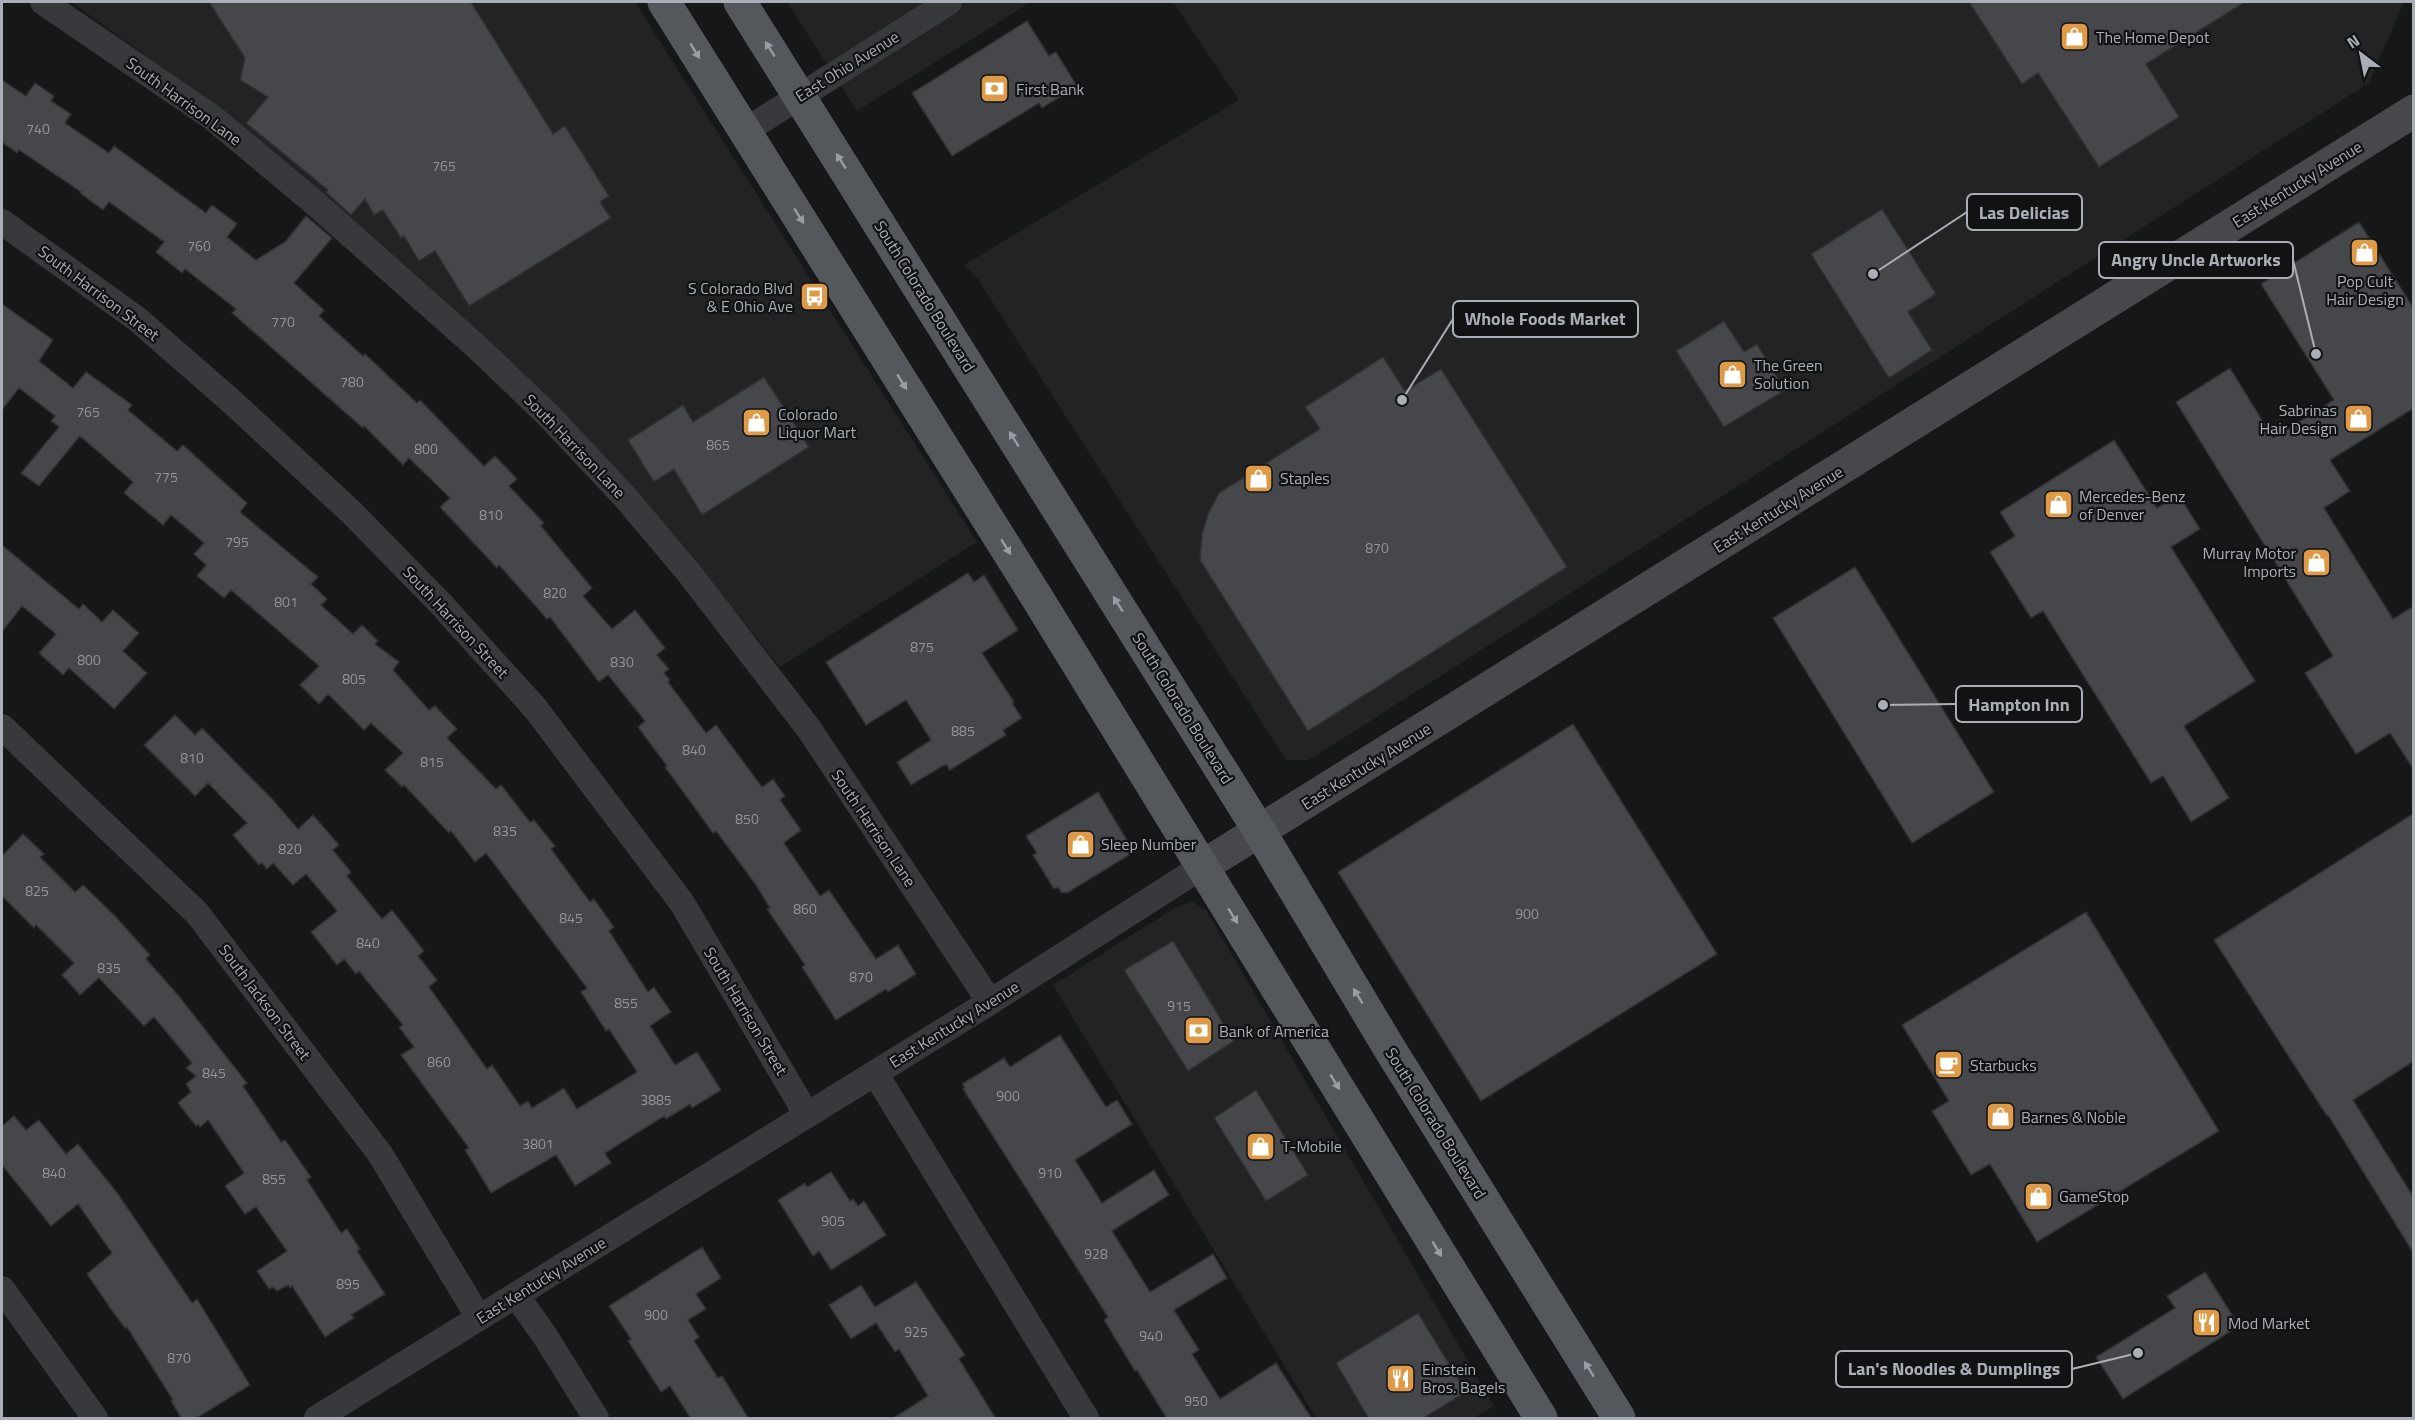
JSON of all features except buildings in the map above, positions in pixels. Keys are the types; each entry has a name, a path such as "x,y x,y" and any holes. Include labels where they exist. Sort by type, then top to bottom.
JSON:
{"main road":[{"path":"664,2 1042,605 1541,1419"},
{"name":"South Colorado Boulevard","path":"740,2 1260,832 1388,1046 1619,1419"}],"street":[{"name":"South Harrison Lane","path":"43,2 213,118 316,204 478,348 553,421 625,497 689,573 802,720 990,1002"},
{"name":"East Ohio Avenue","path":"745,131 949,2"},
{"name":"East Kentucky Avenue","path":"317,1419 990,1002 2414,111"},
{"name":"South Harrison Street","path":"2,222 137,319 231,401 351,512 440,603 527,699 682,903 807,1115"},
{"name":"South Jackson Street","path":"2,727 197,913 380,1154 479,1318"},
{"path":"875,1073 1086,1419"},
{"path":"2,1289 95,1419"},
{"path":"516,1295 545,1336 596,1419"}],"shaded area":[{"path":"71,2 635,2 977,542 780,667 675,538 524,374 305,181 217,107"},
{"path":"787,2 1031,2 857,111"},
{"path":"1173,2 2404,2 2369,83 1309,760 1286,760 977,278 964,265 1239,100"},
{"path":"1192,901 1206,910 1494,1406 1474,1418 1316,1418 1053,985 1176,907"}],"place":[{"name":"The Home Depot","path":"2075,37"},
{"name":"First Bank","path":"995,89"},
{"name":"Pop Cult Hair Design","path":"2365,253"},
{"name":"Las Delicias","path":"1873,274"},
{"name":"S Colorado Blvd & E Ohio Ave","path":"814,297"},
{"name":"Angry Uncle Artworks","path":"2316,354"},
{"name":"The Green Solution","path":"1733,374"},
{"name":"Whole Foods Market","path":"1402,400"},
{"name":"Sabrinas Hair Design","path":"2358,419"},
{"name":"Colorado Liquor Mart","path":"757,423"},
{"name":"Staples","path":"1259,478"},
{"name":"Mercedes-Benz of Denver","path":"2058,505"},
{"name":"Murray Motor Imports","path":"2317,562"},
{"name":"Hampton Inn","path":"1883,705"},
{"name":"Sleep Number","path":"1080,844"},
{"name":"Bank of America","path":"1198,1031"},
{"name":"Starbucks","path":"1949,1065"},
{"name":"Barnes & Noble","path":"2000,1117"},
{"name":"T-Mobile","path":"1261,1146"},
{"name":"GameStop","path":"2038,1196"},
{"name":"Mod Market","path":"2207,1323"},
{"name":"Lan's Noodles & Dumplings","path":"2138,1353"},
{"name":"Einstein Bros. Bagels","path":"1401,1378"}]}
